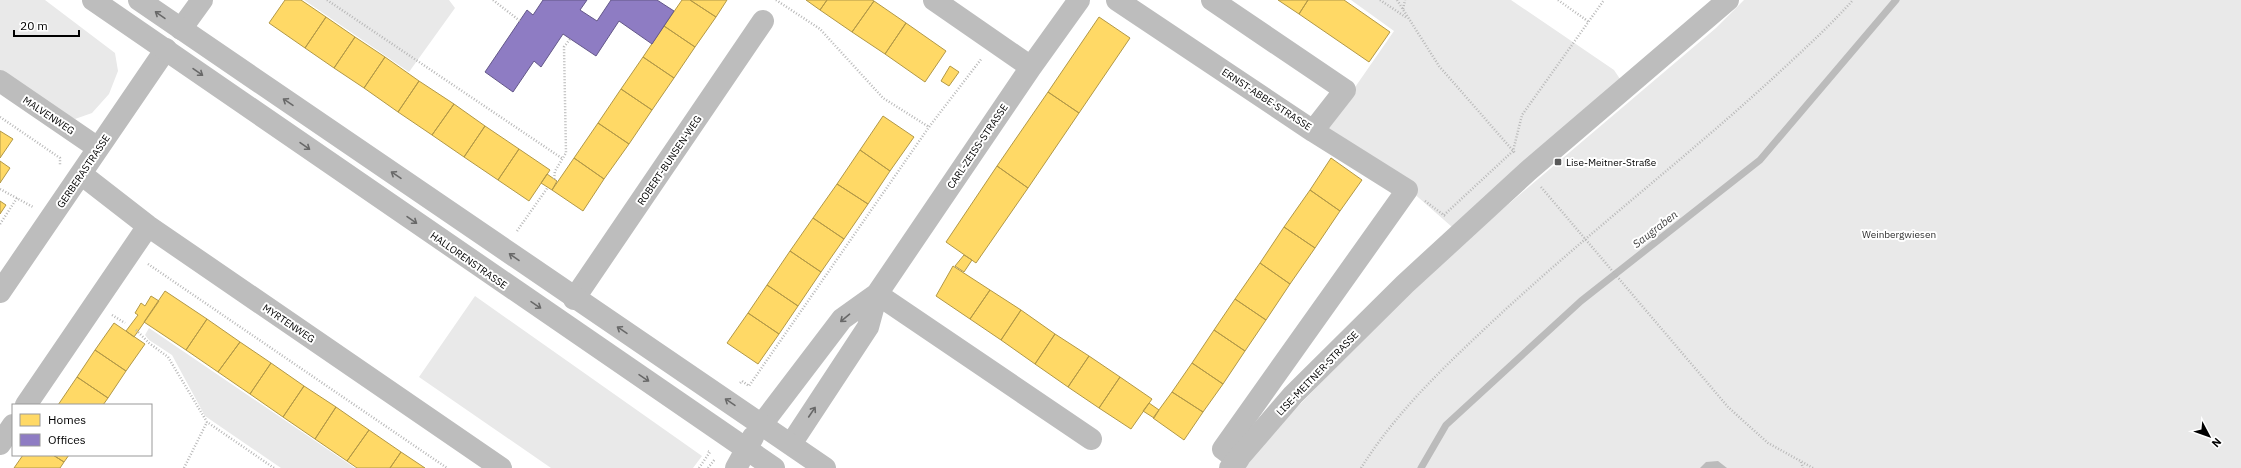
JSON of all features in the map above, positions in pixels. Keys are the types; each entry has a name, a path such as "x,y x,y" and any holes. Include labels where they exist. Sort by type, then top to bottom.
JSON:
{"street":[{"name":"HALLORENSTRASSE","path":"92,0 166,49 486,271 712,424 774,468 791,444"},
{"path":"139,0 574,299 727,400 825,468"},
{"path":"166,49 202,0"},
{"path":"934,0 1031,67"},
{"name":"CARL-ZEISS-STRASSE","path":"791,444 868,327 877,294 1031,67 1079,0"},
{"name":"ERNST-ABBE-STRASSE","path":"1124,1 1314,131 1345,90 1212,0"},
{"name":"LISE-MEITNER-STRASSE","path":"1404,194 1224,449 1234,464 1293,395 1405,284 1528,171 1724,2"},
{"name":"ROBERT-BUNSEN-WEG","path":"574,299 763,21"},
{"name":"GERBERASTRASSE","path":"0,292 50,219 71,173 98,148 166,49"},
{"name":"MALVENWEG","path":"0,81 98,148"},
{"path":"1314,131 1407,190 1404,194"},
{"name":"MYRTENWEG","path":"71,173 501,468"},
{"path":"27,404 148,226"},
{"path":"877,294 1091,439"},
{"name":"CARL-ZEISS-STRASSE","path":"736,468 746,448 762,424 842,319 877,294"},
{"path":"0,444 12,426"}],"path":[{"path":"327,0 563,159"},
{"path":"493,0 520,21"},
{"path":"776,0 820,29 883,98 929,127"},
{"path":"1380,0 1410,20"},
{"path":"1397,0 1439,66 1513,151 1584,239 1705,382 1745,424 1768,443 1813,468"},
{"path":"1403,10 1405,0"},
{"path":"1558,0 1589,22"},
{"path":"1444,215 1513,151 1522,115 1604,0"},
{"path":"1361,468 1386,432 1429,381 1584,239 1652,184 1742,106 1853,0"},
{"path":"554,179 555,171 566,153 564,47 570,38"},
{"path":"727,400 742,381 749,386 929,127 995,42"},
{"path":"0,117 60,158 71,173"},
{"path":"528,215 548,187"},
{"path":"0,189 50,219"},
{"path":"1404,194 1415,194 1465,229"},
{"path":"0,224 17,198"},
{"path":"130,252 447,468"},
{"path":"120,319 125,323"},
{"path":"136,330 149,343 168,357 207,422 274,468"},
{"path":"184,468 207,422"},
{"path":"700,468 710,452 698,444 712,424"},
{"path":"1800,462 1803,468"}],"green space":[{"path":"0,0 45,0 115,53 118,71 109,94 92,113 75,119 54,109 0,72"},
{"path":"304,0 449,0 455,8 409,72"},
{"path":"1351,0 1511,0 1614,70 1624,85 1460,234 1411,191 1324,132 1394,31"},
{"name":"Weinbergwiesen","path":"1744,0 2241,0 2241,468 1243,468 1283,422 1382,319 1471,236 1716,28"},
{"path":"475,296 702,456 693,468 551,468 419,377"},
{"path":"149,328 355,468 281,468 205,416 172,355 149,340 145,335"}],"shaded area":[{"path":"1718,461 1727,468 1700,468 1706,462"}],"building: Homes":[{"path":"285,0 301,0 326,17 305,48 269,23"},
{"path":"682,0 690,0 716,17 695,47 664,26"},
{"path":"690,0 727,0 716,17"},
{"path":"806,0 827,0 820,10"},
{"path":"827,0 874,1 852,32 820,10"},
{"path":"1278,0 1308,0 1299,14"},
{"path":"1308,0 1344,0 1390,32 1369,62 1299,14"},
{"path":"874,1 906,23 885,54 852,32"},
{"path":"326,17 355,37 334,68 305,48"},
{"path":"1099,17 1130,38 1079,113 1048,92"},
{"path":"906,23 946,51 925,82 885,54"},
{"path":"664,26 695,47 674,78 643,57"},
{"path":"355,37 385,57 364,88 334,68"},
{"path":"385,57 419,81 398,112 364,88"},
{"path":"643,57 674,78 652,110 621,89"},
{"path":"950,66 959,72 949,86 941,81"},
{"path":"419,81 454,104 432,135 398,112"},
{"path":"621,89 652,110 629,144 598,123"},
{"path":"1048,92 1079,113 1028,188 997,166"},
{"path":"454,104 485,126 464,157 432,135"},
{"path":"883,116 914,137 890,171 860,150"},
{"path":"598,123 629,144 604,179 574,158"},
{"path":"485,126 519,149 498,180 464,157"},
{"path":"0,131 13,139 0,158"},
{"path":"519,149 550,170 529,201 498,180"},
{"path":"860,150 890,171 868,204 837,184"},
{"path":"574,158 604,179 583,211 552,190"},
{"path":"1331,158 1362,180 1340,211 1310,190"},
{"path":"0,161 10,168 0,183"},
{"path":"997,166 1028,188 976,263 946,242"},
{"path":"547,174 557,181 552,190 541,183"},
{"path":"837,184 868,204 844,239 813,218"},
{"path":"1310,190 1340,211 1315,248 1284,227"},
{"path":"0,201 6,205 0,214"},
{"path":"813,218 844,239 821,272 790,251"},
{"path":"1284,227 1315,248 1290,284 1260,263"},
{"path":"790,251 821,272 798,306 767,285"},
{"path":"964,255 972,260 964,272 955,266"},
{"path":"1260,263 1290,284 1266,320 1235,299"},
{"path":"953,266 990,290 970,319 936,296"},
{"path":"767,285 798,306 779,334 748,313"},
{"path":"990,290 1021,310 1001,340 970,319"},
{"path":"165,291 207,319 186,350 144,322"},
{"path":"151,296 159,301 134,337 126,331 138,315 135,313 141,303 145,306"},
{"path":"1235,299 1266,320 1245,351 1214,330"},
{"path":"1021,310 1055,334 1035,364 1001,340"},
{"path":"748,313 779,334 758,364 727,343"},
{"path":"207,319 240,342 218,372 186,350"},
{"path":"114,323 145,344 126,371 95,350"},
{"path":"1214,330 1245,351 1223,384 1192,363"},
{"path":"1055,334 1089,356 1068,387 1035,364"},
{"path":"240,342 271,363 250,394 218,372"},
{"path":"95,350 126,371 108,398 77,377"},
{"path":"1089,356 1120,377 1099,408 1068,387"},
{"path":"271,363 304,386 283,417 250,394"},
{"path":"1192,363 1223,384 1203,412 1172,392"},
{"path":"77,377 108,398 104,404 59,404"},
{"path":"1120,377 1152,399 1131,429 1099,408"},
{"path":"304,386 336,407 315,439 283,417"},
{"path":"1172,392 1203,412 1184,440 1153,418"},
{"path":"1149,403 1159,410 1154,418 1143,411"},
{"path":"336,407 369,430 347,461 315,439"},
{"path":"369,430 401,452 390,468 357,468 347,461"},
{"path":"401,452 425,468 390,468"},
{"path":"22,456 55,456 64,462 60,468 14,468"},
{"path":"55,456 68,456 64,462"}],"building: Offices":[{"path":"543,0 587,0 580,10 597,21 611,0 657,0 674,11 652,44 619,21 596,56 563,34 541,67 534,61 513,92 485,72 527,10 533,15"}],"waterway":[{"name":"Saugraben","path":"1421,468 1446,425 1581,301 1760,160 1896,0"}],"place":[{"name":"Lise-Meitner-Straße","path":"1558,162"}]}
